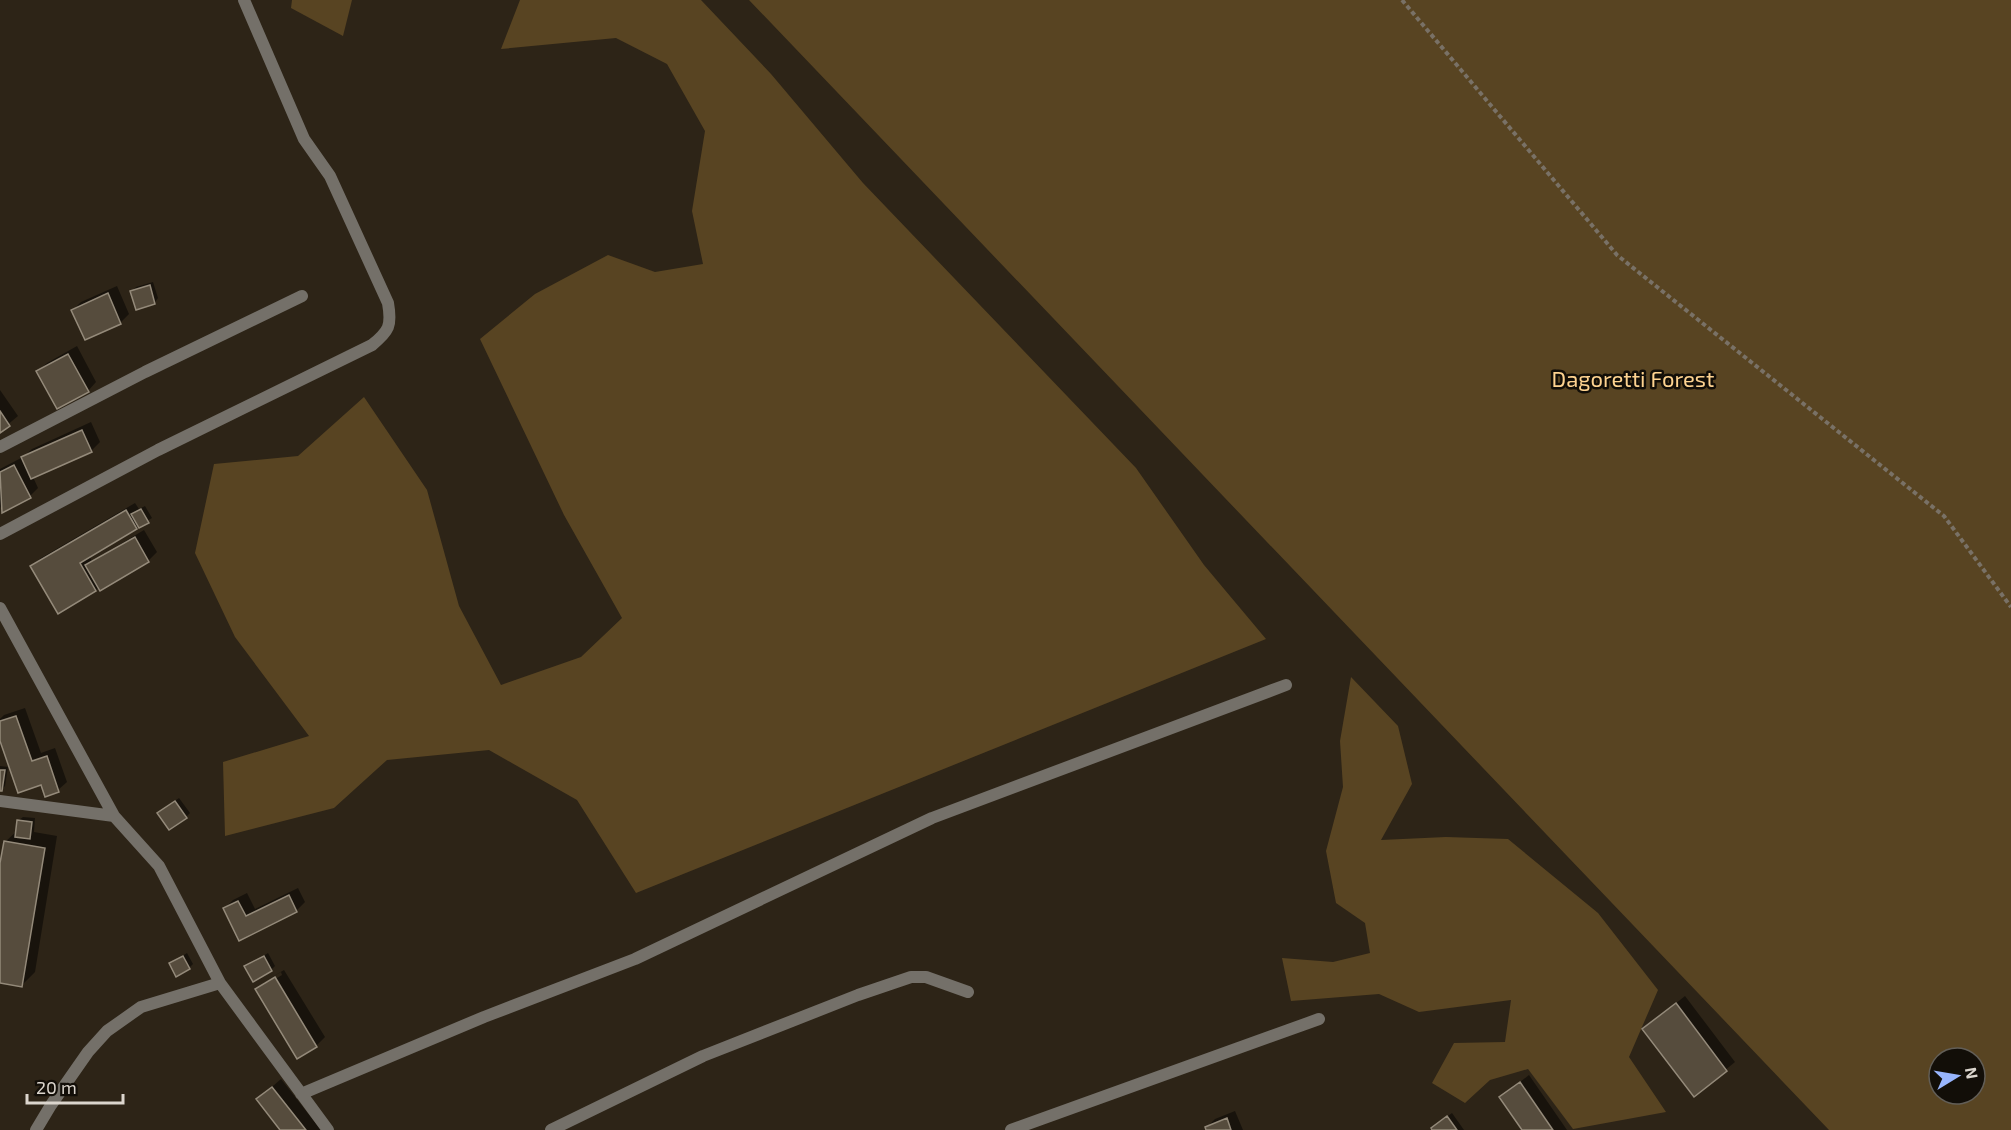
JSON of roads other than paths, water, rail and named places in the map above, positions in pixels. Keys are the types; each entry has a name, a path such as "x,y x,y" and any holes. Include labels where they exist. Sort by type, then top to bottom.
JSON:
{"street":[{"path":"0,534 158,450 372,345 384,335 390,325 388,303 330,176 304,139 244,0"},
{"path":"0,447 144,372 302,296"},
{"path":"0,608 114,816 159,866 220,983 328,1130"},
{"path":"301,1094 484,1017 635,959 932,818 1286,685"},
{"path":"0,801 114,816"},
{"path":"552,1130 703,1056 858,995 911,977 926,977 968,992"},
{"path":"36,1130 88,1052 107,1031 141,1007 220,983"},
{"path":"1011,1130 1319,1019"}],"park label":[{"name":"Dagoretti Forest","path":"1633,378"}]}
